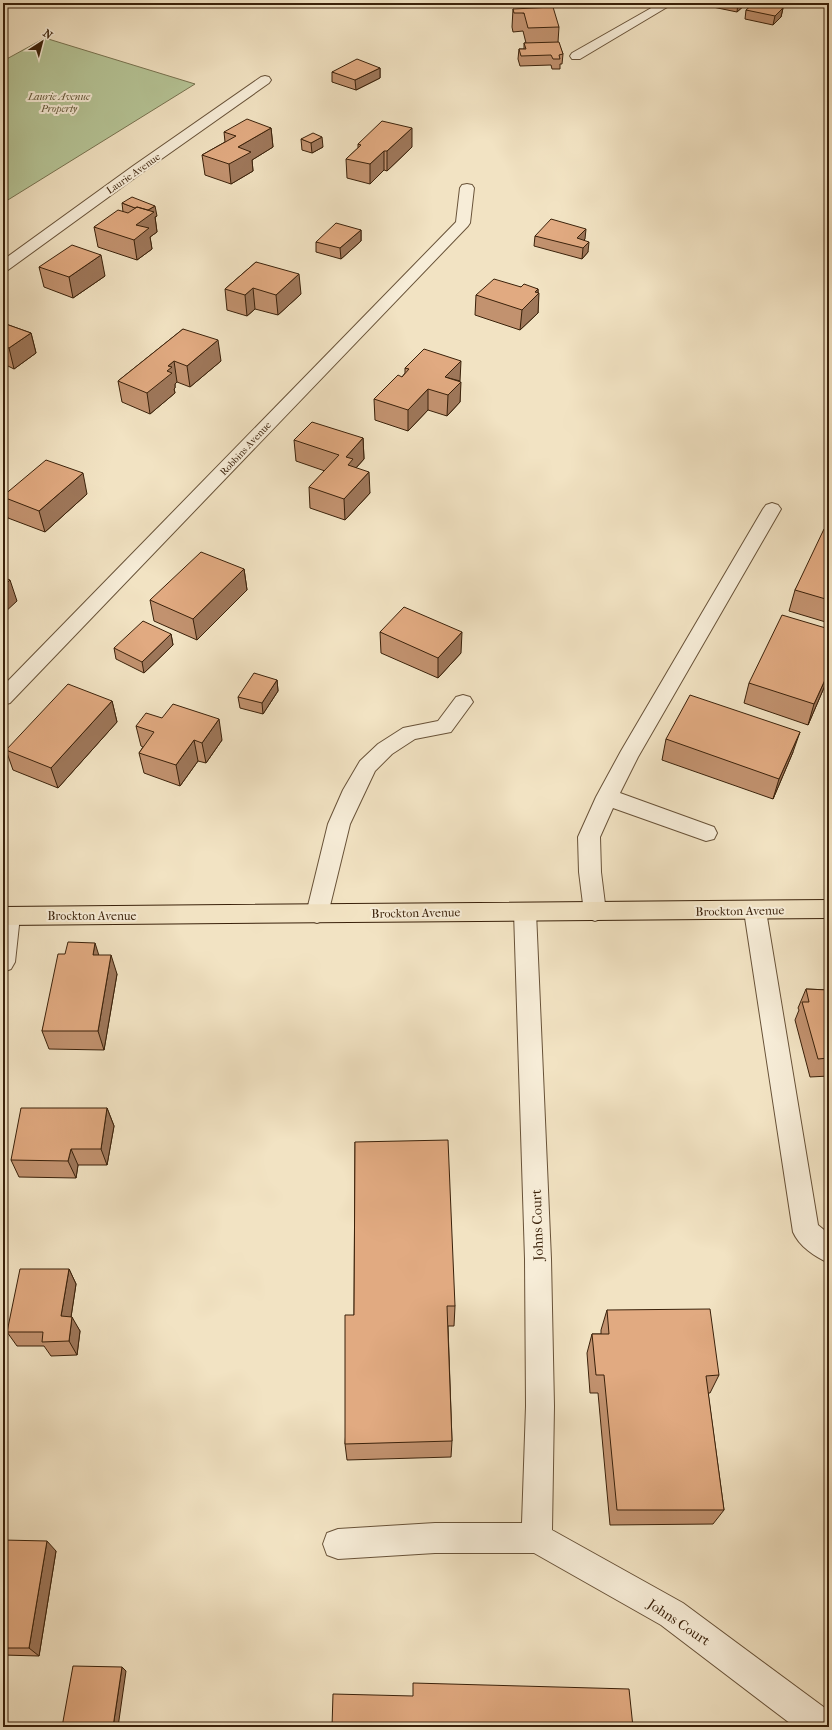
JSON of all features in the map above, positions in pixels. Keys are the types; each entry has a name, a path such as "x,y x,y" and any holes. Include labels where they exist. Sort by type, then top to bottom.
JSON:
{"main road":[{"name":"Brockton Avenue","path":"6,916 829,910"}],"street":[{"path":"576,56 668,3"},
{"name":"Laurie Avenue","path":"3,267 138,169 265,80"},
{"name":"Robbins Avenue","path":"3,698 463,223 467,188"},
{"path":"595,912 590,872 589,837 607,797 632,749 772,509"},
{"path":"317,914 339,824 354,790 367,766 385,749 410,733 444,727 463,702"},
{"path":"607,797 706,833"},
{"path":"755,911 806,1232 829,1250"},
{"name":"Johns Court","path":"525,912 538,1259 540,1406 537,1538"},
{"path":"3,962 6,916"},
{"name":"Johns Court","path":"338,1544 434,1538 537,1538 672,1614 813,1720"}],"green space":[{"name":"Laurie Avenue Property","path":"45,38 195,84 3,203 3,61"}],"building":[{"path":"754,3 762,3 783,8 775,16 746,10"},
{"path":"553,7 559,27 528,28 524,13 514,13 513,9"},
{"path":"559,42 563,54 559,55 560,59 553,59 551,55 521,56 519,49 526,49 524,43"},
{"path":"357,59 380,68 355,80 332,72"},
{"path":"247,119 271,128 238,147 251,152 229,164 202,155 236,136 224,132"},
{"path":"382,121 412,128 370,164 346,159 361,145 358,144"},
{"path":"313,133 322,137 311,143 301,139"},
{"path":"132,197 155,206 148,210 137,207 135,208 122,203"},
{"path":"137,207 154,212 136,225 149,228 134,240 94,227 118,210 128,213"},
{"path":"551,219 586,229 577,238 589,242 583,248 535,236"},
{"path":"336,223 361,230 340,248 316,242"},
{"path":"72,245 101,255 69,277 39,267"},
{"path":"256,262 299,274 276,295 253,288 245,295 225,289"},
{"path":"494,279 521,287 524,284 538,289 535,292 539,293 522,310 476,295"},
{"path":"3,323 31,333 9,348 3,346"},
{"path":"183,329 218,340 187,366 174,361 168,366 172,367 167,371 172,373 147,393 118,381"},
{"path":"424,349 461,361 445,377 461,382 448,395 428,389 408,410 374,399 398,375 402,377 409,369 405,368"},
{"path":"312,422 363,438 346,457 353,459 348,465 369,472 344,499 309,487 339,455 294,440"},
{"path":"46,460 83,473 39,511 3,497 3,496"},
{"path":"824,529 829,531 829,600 795,590"},
{"path":"201,552 244,569 193,619 150,600"},
{"path":"3,577 10,580 3,587"},
{"path":"404,607 462,632 438,658 380,632"},
{"path":"782,615 829,629 829,671 814,704 749,683"},
{"path":"143,621 171,634 142,662 114,648"},
{"path":"254,673 277,680 262,703 238,697"},
{"path":"68,684 112,701 51,768 6,750"},
{"path":"690,695 800,732 779,779 666,739"},
{"path":"173,704 219,719 202,743 194,740 176,765 139,753 154,732 136,726 146,713 162,718"},
{"path":"68,942 95,943 93,955 111,955 98,1031 42,1031 58,954 65,954"},
{"path":"806,989 829,990 829,1058 818,1059 802,1002 809,1002"},
{"path":"21,1108 107,1108 101,1149 71,1149 68,1161 11,1160"},
{"path":"448,1140 455,1306 447,1306 452,1441 345,1444 345,1315 354,1315 355,1142"},
{"path":"20,1269 69,1269 61,1316 72,1317 69,1341 42,1342 43,1332 7,1332"},
{"path":"710,1309 719,1375 706,1376 724,1510 617,1510 604,1375 596,1375 592,1334 609,1334 607,1310"},
{"path":"3,1540 47,1541 29,1648 3,1648"},
{"path":"73,1666 122,1667 113,1727 62,1727"},
{"path":"413,1683 629,1689 633,1727 332,1727 333,1694 413,1696"}]}
